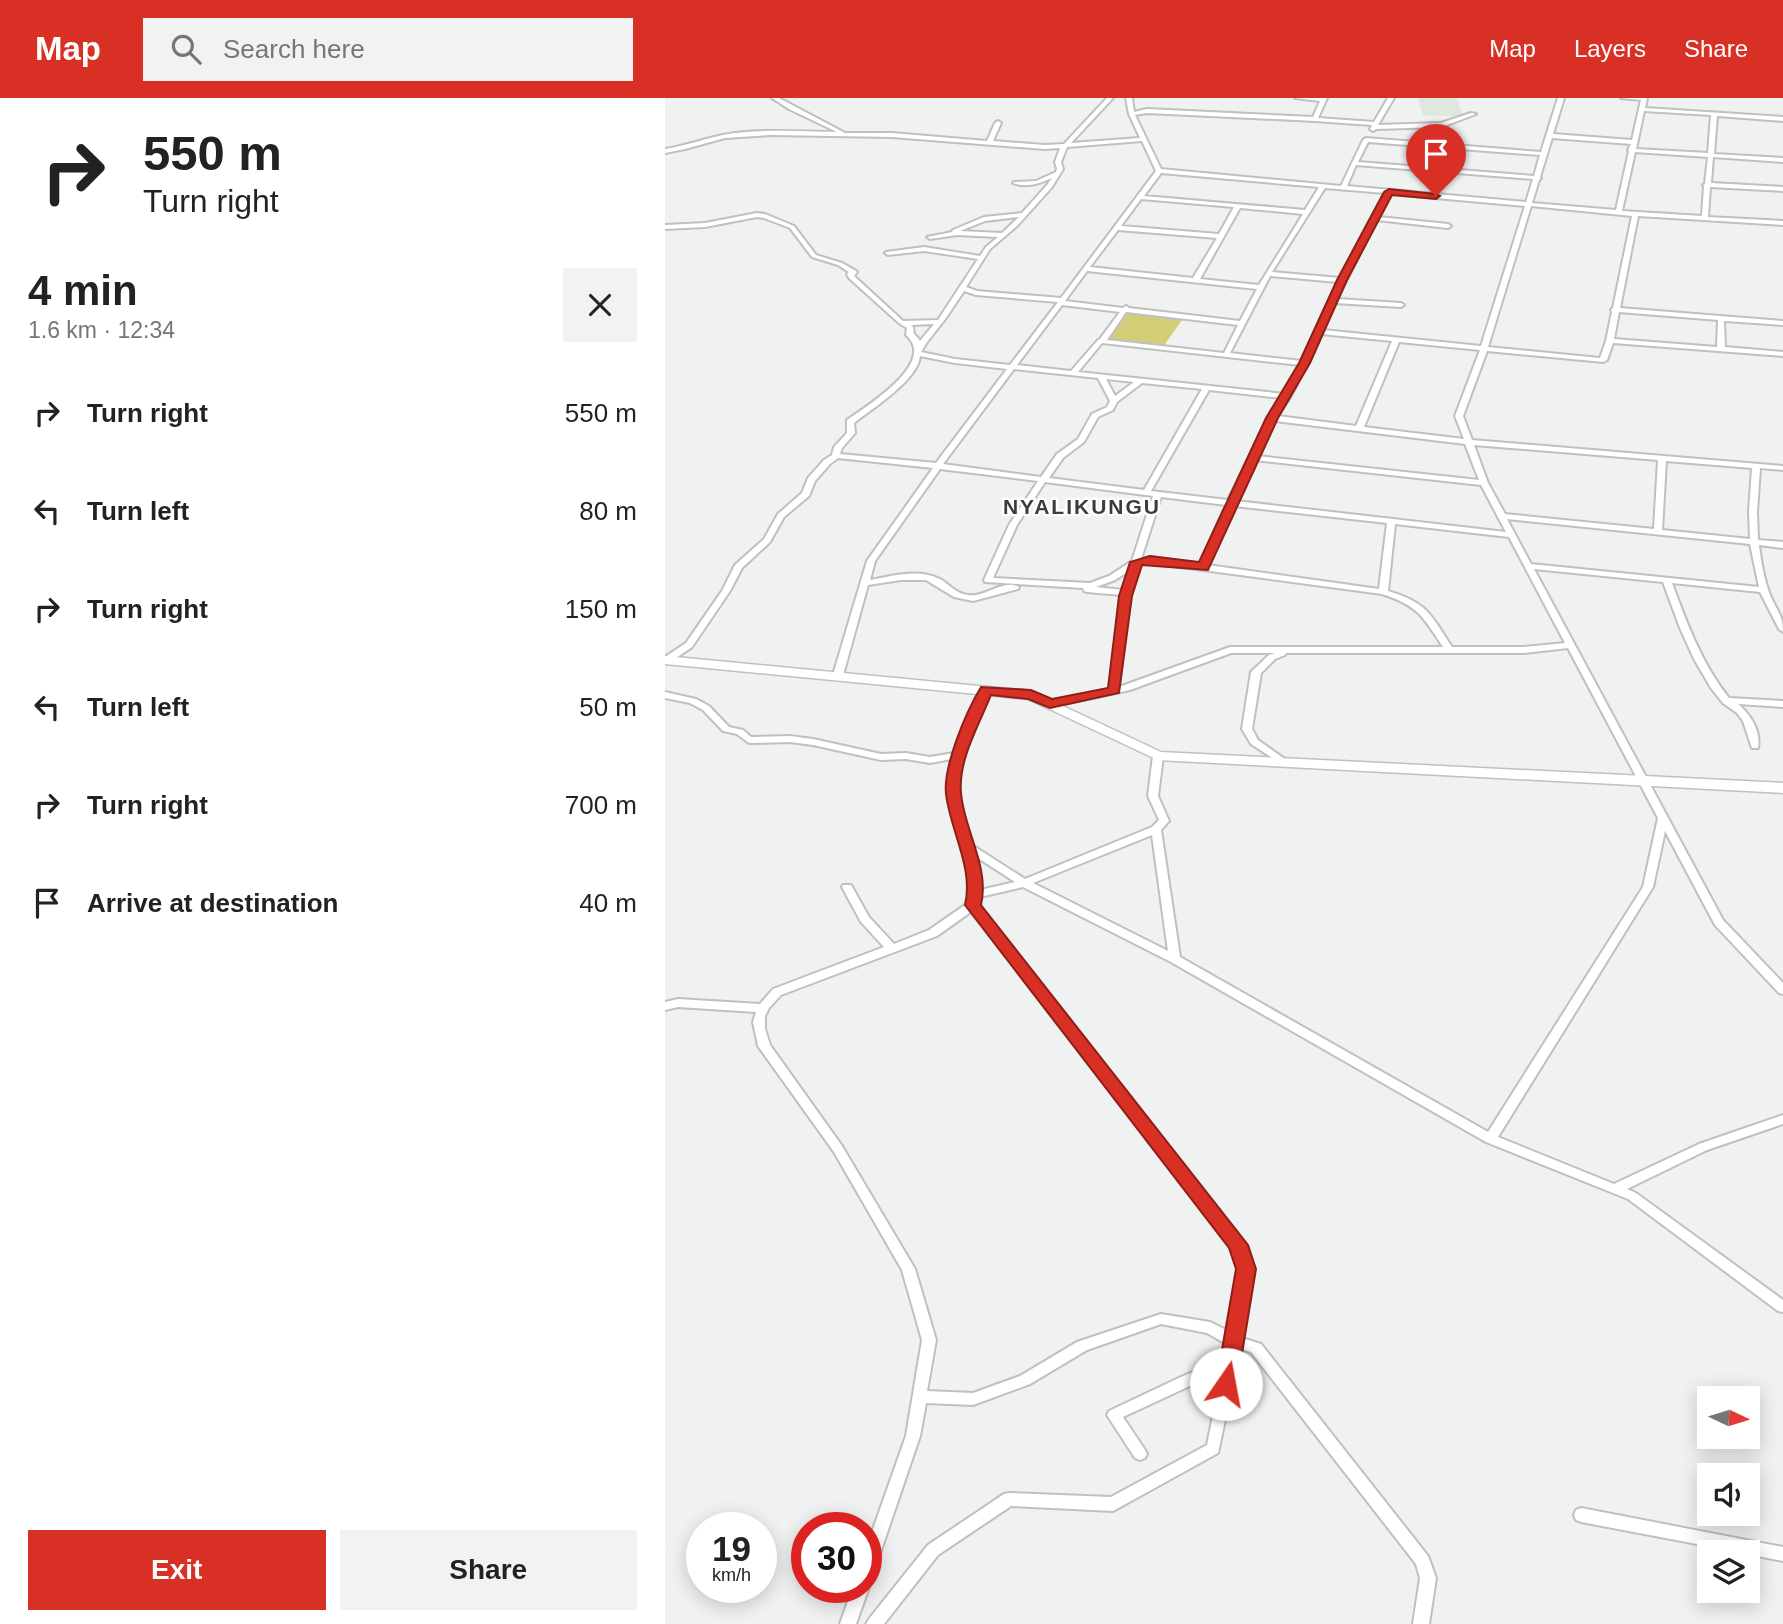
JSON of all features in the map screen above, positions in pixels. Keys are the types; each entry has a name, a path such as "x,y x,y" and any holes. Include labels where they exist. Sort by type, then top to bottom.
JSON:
{"street":[{"path":"775,98 803,115 825,122 842,133"},
{"path":"918,351 983,258 1050,186 1060,169 1059,155 1065,145 1110,98"},
{"path":"1129,98 1132,114 1159,171"},
{"path":"1298,98 1324,99 1315,119"},
{"path":"1343,188 1353,163 1391,98"},
{"path":"1561,98 1484,348 1459,416 1484,483 1719,922 1783,990"},
{"path":"1619,212 1644,99 1624,98"},
{"path":"1642,109 1783,119"},
{"path":"1132,114 1146,111 1315,119 1375,126 1442,125 1473,114"},
{"path":"1705,218 1706,185 1713,156 1714,114"},
{"path":"989,143 998,123"},
{"path":"665,150 683,148 725,136 842,133 1045,147 1144,139"},
{"path":"1550,136 1633,142"},
{"path":"1366,140 1544,154"},
{"path":"1631,150 1783,160"},
{"path":"1353,163 1538,178"},
{"path":"1159,171 1635,214 1783,223"},
{"path":"838,675 871,561 1011,367 1159,171"},
{"path":"1016,183 1037,183 1057,173"},
{"path":"1706,185 1783,189"},
{"path":"1226,355 1268,274 1323,186"},
{"path":"1203,567 1272,418 1287,397 1342,280 1389,192"},
{"path":"1140,197 1305,212"},
{"path":"1196,279 1238,206"},
{"path":"1319,332 1603,360 1610,341 1635,214"},
{"path":"665,227 705,225 757,215 788,225 800,235 814,256 851,269 854,272 851,276 910,327 911,335 916,339 916,363 898,386 850,422 851,433 838,447 836,456"},
{"path":"930,237 955,231 984,219 1022,215"},
{"path":"1375,218 1448,226"},
{"path":"1118,228 1219,236"},
{"path":"955,231 1002,235"},
{"path":"888,253 924,249 983,258"},
{"path":"1087,269 1261,287"},
{"path":"1268,274 1342,280"},
{"path":"963,288 976,293 1242,323"},
{"path":"958,297 976,293"},
{"path":"1333,300 1401,305"},
{"path":"1073,373 1102,341 1126,308"},
{"path":"1614,310 1783,323"},
{"path":"1721,318 1721,349"},
{"path":"904,323 940,322"},
{"path":"1359,429 1396,340"},
{"path":"1102,341 1304,363"},
{"path":"1610,341 1783,354"},
{"path":"918,351 955,361 1287,397"},
{"path":"1101,377 1114,401"},
{"path":"1140,381 1114,401 1110,408 1095,416 1081,440 1060,456 1013,525 988,580 1091,586 1112,578 1136,562 1150,559 1383,592 1419,605 1450,650"},
{"path":"1146,493 1206,388"},
{"path":"1272,418 1469,442 1783,468"},
{"path":"666,660 689,645 726,592 738,567 767,540 781,516 806,494 811,480 836,456 1512,535"},
{"path":"1254,458 1484,483"},
{"path":"1657,532 1662,458"},
{"path":"1756,465 1752,508 1753,543 1764,590 1783,629"},
{"path":"1114,690 1126,593 1158,494"},
{"path":"1502,516 1783,545"},
{"path":"1383,592 1391,520"},
{"path":"1528,566 1764,590"},
{"path":"865,583 921,577 935,580 956,596 974,598 1004,587 1126,593"},
{"path":"1667,580 1682,624 1714,687 1726,701 1739,709 1747,720 1754,731 1755,746"},
{"path":"1050,704 1114,690 1230,650 1523,650 1571,646"},
{"path":"1283,762 1254,742 1247,729 1256,672 1272,657 1289,650"},
{"path":"666,660 1031,695 1158,756 1783,788"},
{"path":"874,1624 933,1550 1009,1499 1113,1504 1213,1449 1235,1342 1246,1269 1238,1245 974,899 968,847 953,793 959,755 986,690"},
{"path":"665,695 692,701 706,708 726,729 740,732 749,740 802,741 881,757 930,760 959,755"},
{"path":"1726,701 1783,704"},
{"path":"1747,720 1763,704"},
{"path":"882,1526 913,1436 929,1340 908,1269 838,1149 764,1046 758,1027 761,1008 777,992 933,933 974,899 1024,883 1156,829 1164,821 1153,796 1158,756"},
{"path":"1490,1139 1648,887 1663,818"},
{"path":"1156,829 1175,959"},
{"path":"968,847 1024,883 1175,959 1490,1139 1632,1196 1783,1307"},
{"path":"847,887 865,919 891,948"},
{"path":"665,1006 678,1003 761,1008"},
{"path":"1615,1189 1703,1147 1783,1119"},
{"path":"920,1396 973,1399 1025,1380 1082,1346 1161,1319 1210,1328 1235,1342 1256,1348 1423,1561 1428,1578 1421,1624"},
{"path":"1140,1454 1114,1415 1187,1378 1231,1362"},
{"path":"1581,1515 1783,1554"},
{"path":"848,1624 855,1603"}],"shaded area":[{"path":"1418,98 1457,98 1463,116 1423,116"},
{"path":"1127,310 1184,317 1163,347 1102,341"}],"district":[{"name":"NYALIKUNGU","path":"1082,506"}],"route":[{"path":"1226,1384 1246,1269 1238,1245 973,905 976,894 968,847 953,793 959,755 986,690 1031,695 1050,704 1114,690 1125,596 1136,562 1150,559 1203,567 1241,480 1272,418 1287,397 1342,280 1389,192 1436,196"}]}
